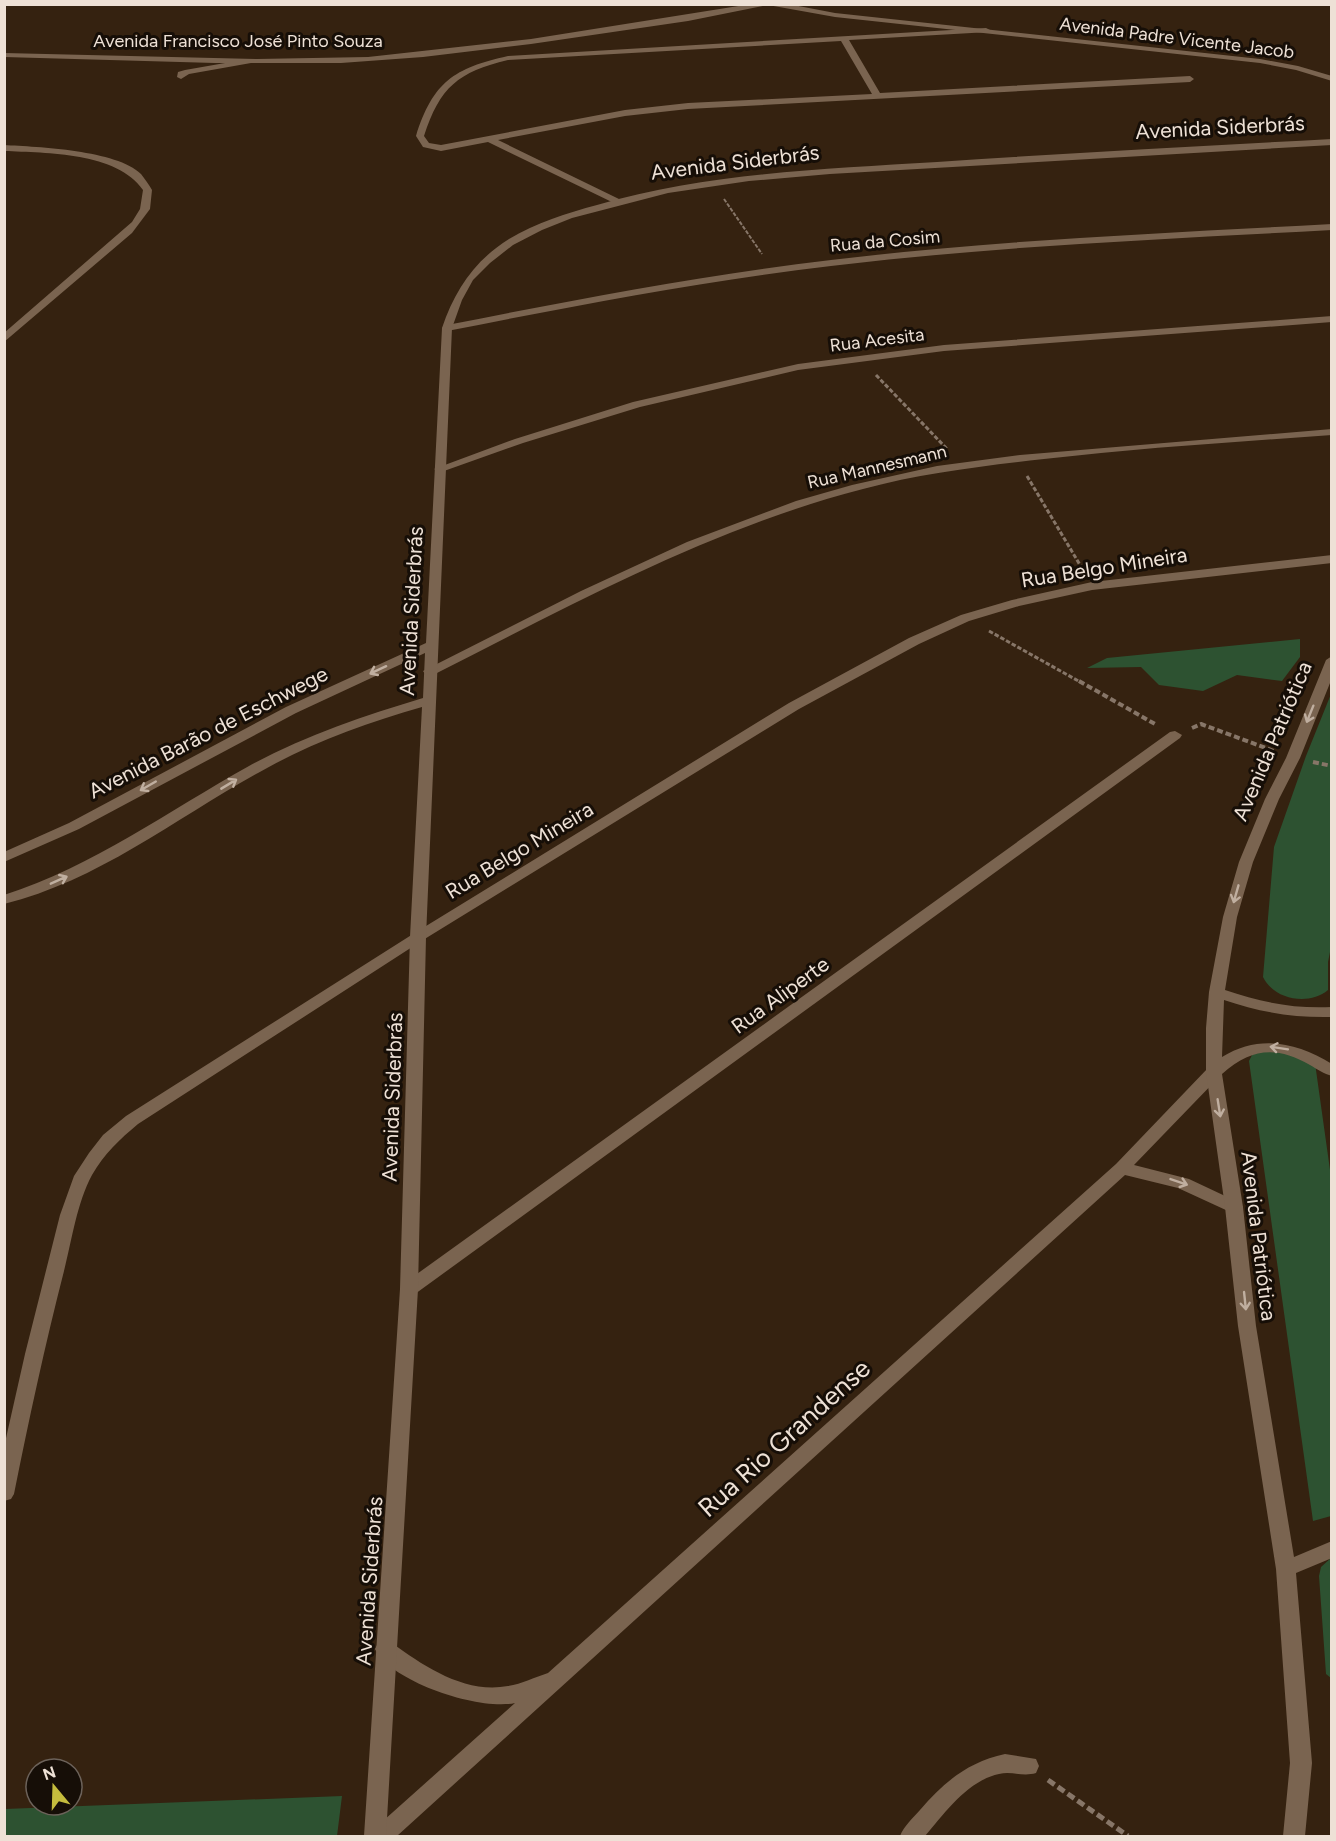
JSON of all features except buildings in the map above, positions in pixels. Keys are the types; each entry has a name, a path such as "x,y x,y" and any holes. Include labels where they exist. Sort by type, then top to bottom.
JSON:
{"street":[{"name":"Avenida Francisco José Pinto Souza","path":"708,11 720,4"},
{"path":"708,11 756,4"},
{"name":"Avenida Francisco José Pinto Souza","path":"4,55 248,61 341,61 393,58 507,45 708,11 765,4"},
{"name":"Avenida Padre Vicente Jacob","path":"772,4 835,15 1260,61 1330,81"},
{"path":"820,4 835,15"},
{"path":"708,11 796,10"},
{"path":"988,30 527,56 477,65 452,77 438,91 420,136 426,145 437,148 625,113 688,106 1190,80"},
{"path":"844,39 877,95"},
{"path":"181,76 188,72 248,61"},
{"path":"489,139 616,201"},
{"name":"Avenida Siderbrás","path":"375,1836 409,1289 418,937 447,328 462,286 490,258 512,242 541,228 616,201 713,182 1082,154 1332,142"},
{"path":"4,339 117,241 146,208 148,196 145,185 139,178 107,160 77,153 6,149"},
{"name":"Rua da Cosim","path":"447,328 612,295 773,270 881,257 1047,244 1332,227"},
{"name":"Rua Acesita","path":"440,469 637,404 750,376 860,358 1104,335 1332,319"},
{"name":"Rua Mannesmann","path":"429,671 655,560 807,501 858,487 1016,458 1332,432"},
{"name":"Rua Belgo Mineira","path":"4,1494 34,1354 66,1225 83,1176 95,1156 117,1133 167,1096 418,937 794,706 914,641 965,618 1016,603 1092,586 1332,559"},
{"name":"Avenida Barão de Eschwege","path":"4,858 74,826 291,710 432,645"},
{"name":"Avenida Patriótica","path":"1294,1836 1301,1763 1286,1569 1247,1326 1234,1207 1214,1072 1217,992 1230,917 1246,862 1272,799 1293,758 1332,660"},
{"path":"4,900 86,868 134,842 254,769 317,737 368,717 428,701"},
{"name":"Rua Aliperte","path":"409,1289 1175,735"},
{"path":"1217,992 1251,1005 1284,1012 1332,1012"},
{"name":"Rua Rio Grandense","path":"382,1836 1122,1168 1214,1072 1236,1054 1246,1050 1274,1047 1303,1054 1332,1071"},
{"path":"1122,1168 1183,1183 1234,1207"},
{"path":"1286,1569 1332,1549"},
{"path":"385,1649 413,1671 457,1691 504,1696 557,1679"},
{"path":"911,1836 964,1779 982,1769 1006,1763 1028,1766"}],"path":[{"path":"713,182 773,270"},
{"path":"860,358 963,466"},
{"path":"1016,458 1092,586"},
{"path":"965,618 1175,735 1201,724 1293,758 1332,766"},
{"path":"1028,1766 1128,1836"}],"green space":[{"path":"1300,639 1300,657 1282,681 1237,675 1203,691 1159,685 1141,667 1087,668 1107,658"},
{"path":"1331,694 1332,942 1328,962 1328,990 1311,998 1292,998 1275,991 1263,977 1274,847"},
{"path":"1268,1048 1315,1063 1331,1177 1331,1516 1313,1521 1249,1061 1252,1055"},
{"path":"1331,1558 1331,1678 1326,1674 1319,1576 1321,1567"},
{"path":"342,1796 337,1836 5,1836 5,1809 24,1808 24,1817 84,1817 84,1806"}]}
